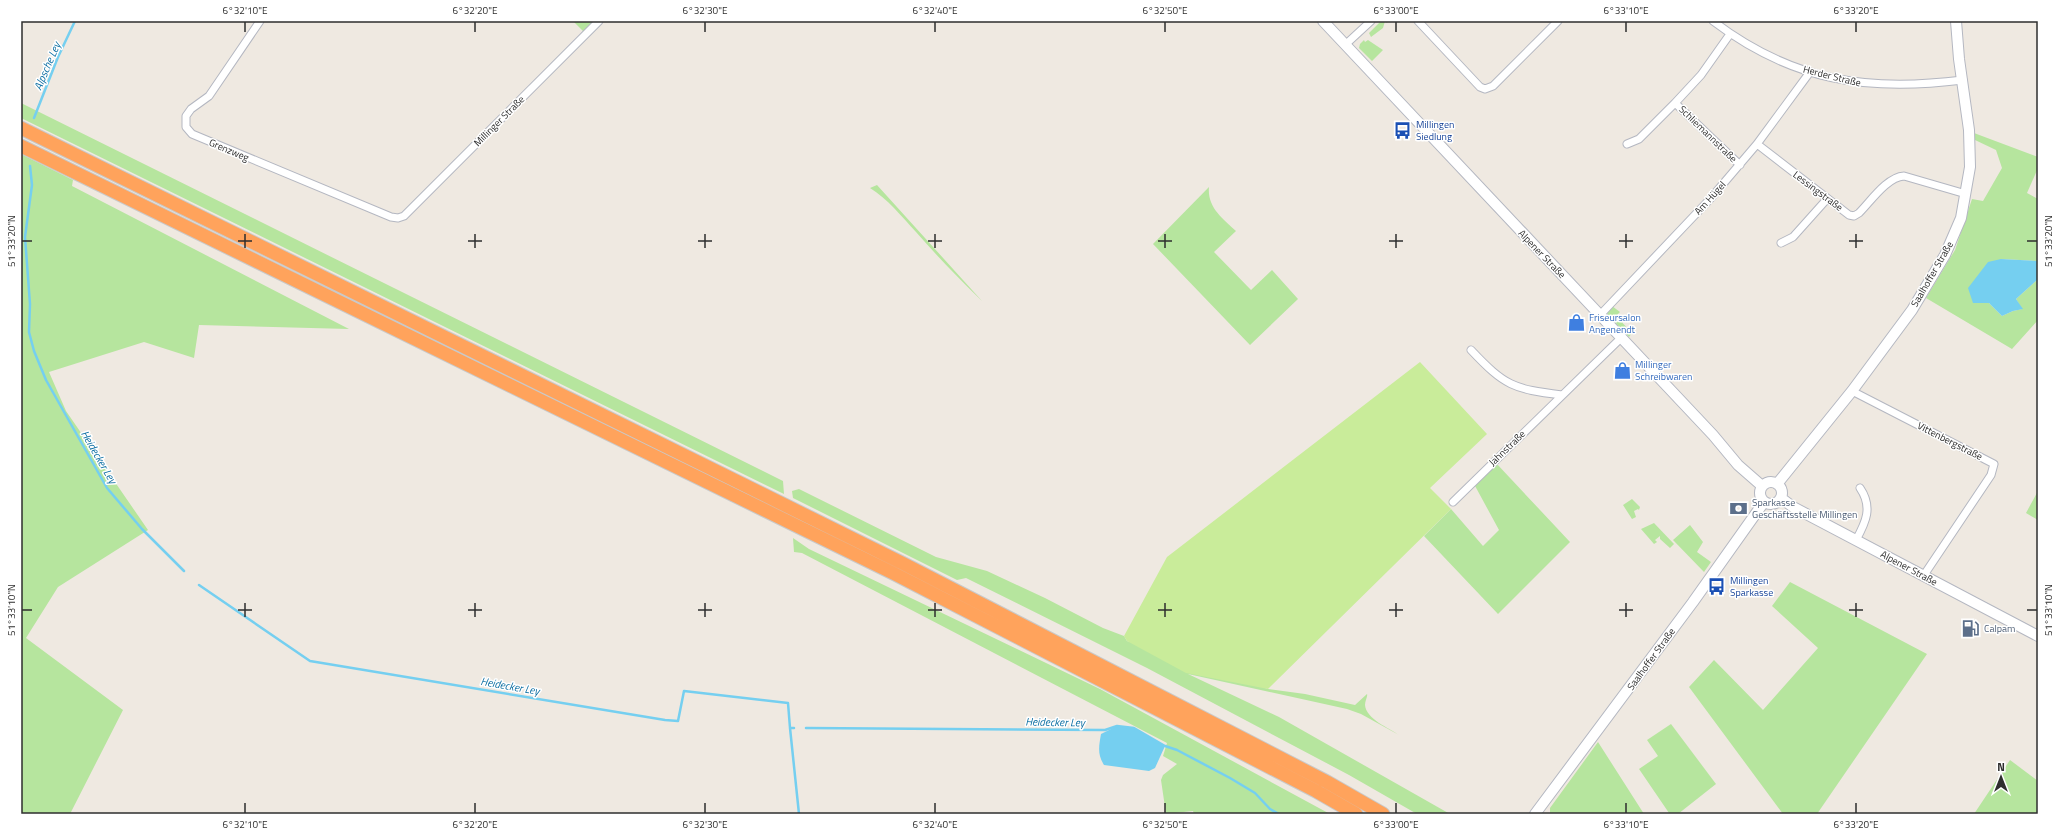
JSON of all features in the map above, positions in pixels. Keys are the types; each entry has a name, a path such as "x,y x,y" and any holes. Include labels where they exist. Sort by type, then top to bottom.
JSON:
{"highway":[{"path":"21,128 902,563 1320,778 1383,814"},
{"path":"21,146 893,573 1316,791 1356,814"}],"street":[{"name":"Grenzweg","path":"260,21 209,96 191,109 186,116 186,127 192,134 391,217 398,218"},
{"name":"Millinger Straße","path":"398,218 404,216 599,21"},
{"name":"Alpener Straße","path":"1323,21 1713,435 1738,465 1762,486"},
{"path":"1345,45 1371,21"},
{"path":"1418,21 1480,87 1486,89 1493,86 1558,21"},
{"name":"Herder Straße","path":"1712,21 1730,34 1772,58 1810,72 1861,84 1896,86 1963,80"},
{"name":"Saalhoffer Straße","path":"1777,484 1852,391 1912,310 1945,255 1962,218 1970,167 1969,130 1959,59 1956,21"},
{"name":"Schliemannstraße","path":"1627,144 1639,139 1675,103 1701,75 1730,34"},
{"name":"Am Hügel","path":"1600,315 1711,198 1740,165 1810,72"},
{"name":"Schliemannstraße","path":"1675,103 1740,165"},
{"name":"Lessingstraße","path":"1757,144 1849,215 1854,216 1859,213 1892,180 1904,176 1966,194"},
{"path":"1781,243 1793,237 1827,199"},
{"name":"Jahnstraße","path":"1453,502 1620,338"},
{"path":"1471,350 1491,371 1509,384 1524,389 1562,395"},
{"name":"Vittenbergstraße","path":"1852,391 1994,464 1991,475 1924,575"},
{"path":"1767,482 1777,484 1782,492 1781,498 1775,503 1764,502 1760,493 1762,486 1767,482"},
{"path":"1856,540 1865,523 1868,509 1867,502 1860,488"},
{"name":"Alpener Straße","path":"1781,498 1792,507 2038,636"},
{"name":"Saalhoffer Straße","path":"1535,814 1689,608 1764,502"}],"green space":[{"path":"573,21 599,21 586,34"},
{"path":"1381,21 1385,21 1383,28 1371,37 1369,33"},
{"path":"1364,40 1365,42 1368,40 1383,50 1372,61 1359,48 1360,44"},
{"path":"21,103 783,481 784,494 21,118"},
{"path":"1974,133 2038,157 2038,168 2027,193 2038,199 2038,261 2001,259 1989,303 2002,316 2022,309 2016,299 2038,279 2038,320 2012,349 1926,298 1955,250 1972,199 1983,201 2002,168 1996,150 1975,140"},
{"path":"21,154 73,180 72,186 349,329 199,325 194,358 144,342 49,372 66,411 148,530 58,587 26,638 123,710 70,814 21,814"},
{"path":"877,185 982,301 940,259 894,208 877,192 870,188"},
{"path":"1209,187 1210,200 1216,212 1236,231 1214,252 1251,290 1272,270 1298,299 1250,345 1153,244"},
{"path":"1612,306 1620,312 1616,316 1632,333 1629,337 1607,314"},
{"path":"1420,362 1487,434 1430,488 1451,509 1268,689 1186,673 1127,641 1124,636 1167,557"},
{"path":"1496,463 1570,542 1498,614 1424,536 1451,509 1483,546 1499,530 1474,484"},
{"path":"799,489 936,557 987,571 1045,598 1103,628 1124,636 1127,641 1268,689 1305,694 1355,705 1367,694 1365,705 1369,715 1399,735 1361,714 1347,709 1188,674 1279,717 1450,814 1417,814 1349,775 1147,668 966,578 957,580 793,498 792,491"},
{"path":"2038,491 2038,520 2026,513"},
{"path":"1632,499 1640,507 1639,510 1634,511 1636,517 1632,519 1623,505"},
{"path":"1654,523 1674,544 1670,548 1660,539 1660,536 1655,540 1657,542 1654,544 1641,529"},
{"path":"1690,525 1703,542 1697,552 1711,562 1704,572 1673,540"},
{"path":"793,538 809,549 1100,689 1330,814 1194,814 1193,811 1166,814 1161,780 1163,775 1177,764 1163,756 1167,743 802,553 794,552"},
{"path":"1790,582 1927,654 1817,814 1783,814 1689,687 1714,660 1763,710 1818,648 1772,606"},
{"path":"1671,724 1716,784 1678,814 1669,813 1639,769 1658,756 1647,740"},
{"path":"1598,742 1644,814 1550,814 1550,808"},
{"path":"2010,760 2038,781 2038,814 1974,814"}],"water":[{"path":"2001,259 2038,261 2038,279 2016,299 2023,309 2013,311 2002,316 1989,303 1973,303 1968,288 1988,262"},
{"path":"1117,726 1134,728 1165,746 1155,768 1149,771 1104,765 1099,754 1101,734"}],"waterway":[{"name":"Alpsche Ley","path":"34,118 58,57 75,21"},
{"name":"Heidecker Ley","path":"30,166 32,185 25,237 30,304 29,332 34,351 46,380 107,488 142,529 184,571"},
{"name":"Heidecker Ley","path":"199,585 310,661 665,720 678,721 684,691 788,703 790,728 794,728"},
{"name":"Heidecker Ley","path":"806,728 1105,730 1117,726 1134,728 1165,746 1177,750 1230,778 1255,793 1270,809 1279,814"},
{"path":"790,728 799,814"}],"place":[{"name":"Millingen Siedlung","path":"1403,130"},
{"name":"Friseursalon Angenendt","path":"1576,323"},
{"name":"Millinger Schreibwaren","path":"1622,370"},
{"name":"Sparkasse Geschäftsstelle Millingen","path":"1739,508"},
{"name":"Millingen Sparkasse","path":"1717,586"},
{"name":"Calpam","path":"1971,628"}]}
